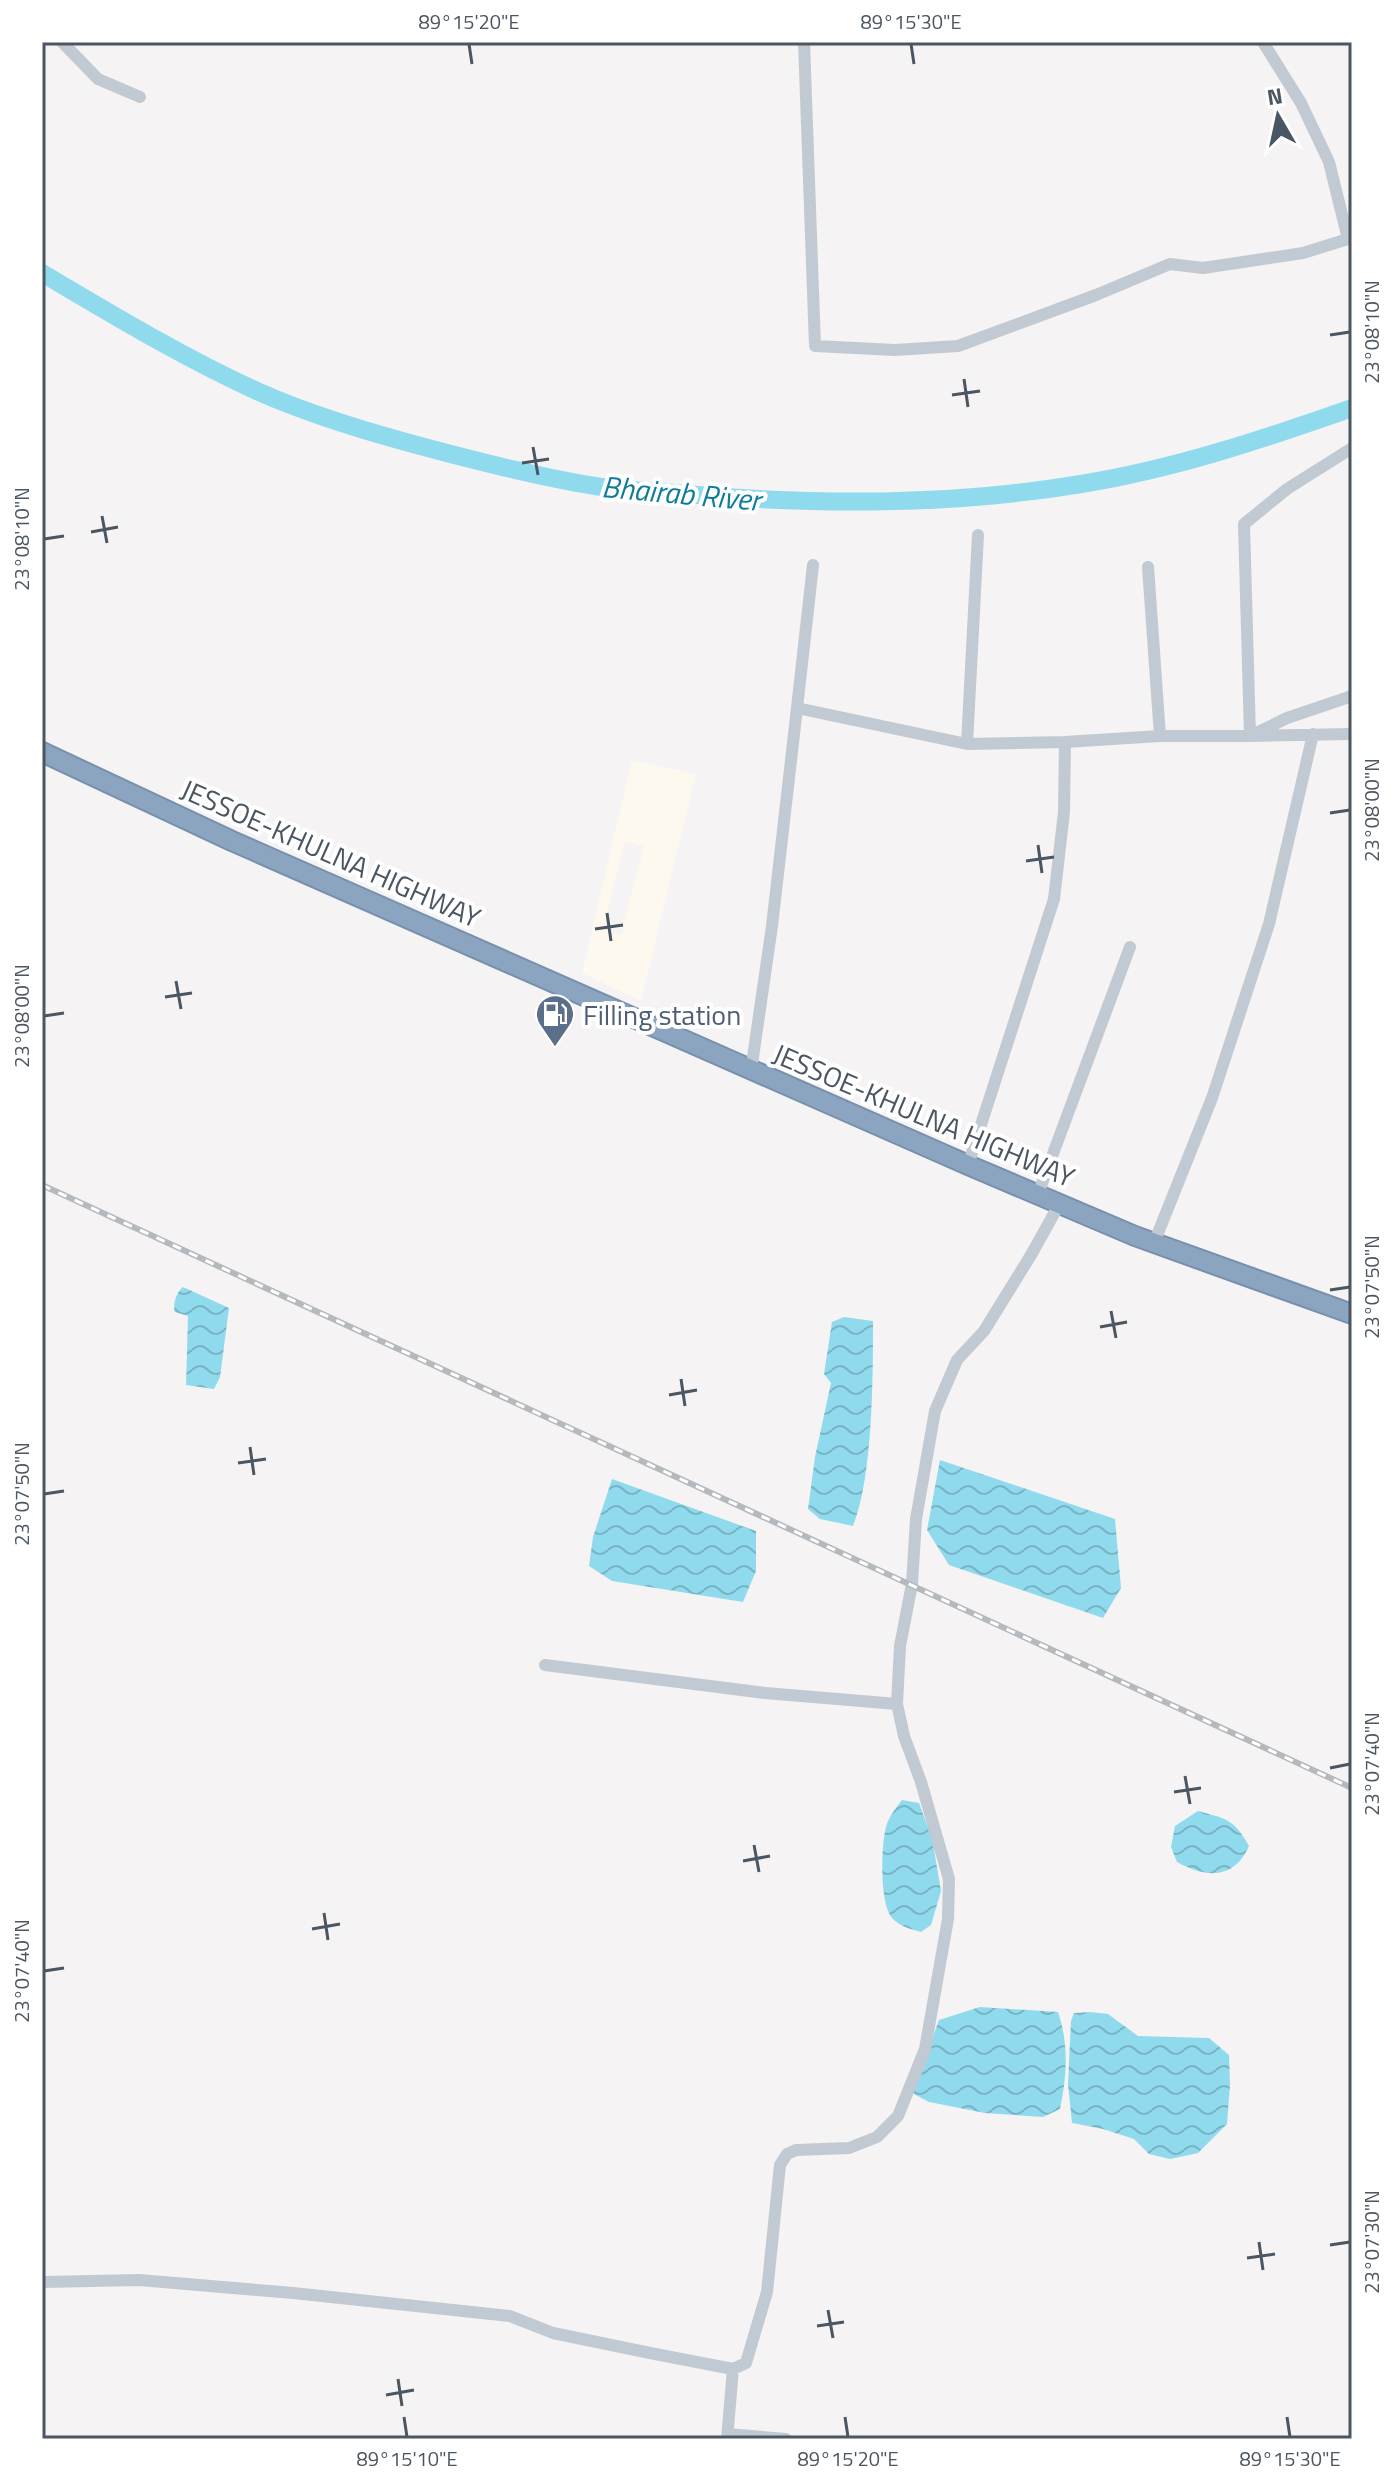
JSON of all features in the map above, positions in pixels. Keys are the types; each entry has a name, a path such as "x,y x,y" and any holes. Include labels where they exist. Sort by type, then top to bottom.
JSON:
{"highway":[{"name":"JESSOE-KHULNA HIGHWAY","path":"42,752 244,847 968,1165 1154,1243 1341,1313 1352,1314"}],"street":[{"path":"62,42 98,79 140,97"},
{"path":"804,42 815,346 895,350 958,346 1170,264 1203,268 1303,253 1348,239 1329,162 1301,103 1263,42"},
{"path":"1250,736 1244,524 1287,489 1352,448"},
{"path":"967,744 978,535"},
{"path":"751,1071 772,926 813,565"},
{"path":"1148,567 1160,736"},
{"path":"1250,736 1287,718 1352,696"},
{"path":"797,708 967,744 1160,736 1352,734"},
{"path":"1154,1243 1212,1098 1269,924 1313,734"},
{"path":"968,1165 1054,899 1064,812 1065,742"},
{"path":"1038,1194 1130,947"},
{"path":"42,2282 139,2280 510,2316 553,2333 733,2369 746,2363 767,2292 780,2165 787,2154 796,2150 849,2148 877,2137 898,2116 925,2049 948,1919 949,1879 921,1782 904,1736 897,1704 900,1646 912,1584 916,1519 935,1411 957,1360 984,1331 1060,1203"},
{"path":"545,1665 765,1693 897,1704"},
{"path":"733,2369 727,2436 786,2439"}],"shaded area":[{"path":"632,760 696,774 641,1001 582,973","holes":["625,841 644,846 621,935 603,930"]}],"water":[{"path":"183,1287 229,1308 220,1377 214,1389 186,1385 188,1316 174,1309"},
{"path":"844,1317 873,1321 868,1454 860,1505 853,1526 820,1519 808,1509 815,1457 831,1383 824,1374 832,1322"},
{"path":"940,1460 1115,1519 1121,1588 1103,1618 949,1565 927,1530"},
{"path":"612,1479 756,1531 756,1571 743,1602 612,1581 589,1566 593,1537"},
{"path":"902,1800 919,1803 932,1838 941,1891 931,1925 921,1932 893,1919 888,1912 883,1889 886,1827"},
{"path":"1198,1811 1229,1821 1239,1830 1249,1846 1236,1865 1218,1873 1209,1873 1177,1862 1171,1847 1175,1826"},
{"path":"980,2007 1058,2012 1066,2060 1060,2109 1043,2117 985,2113 929,2102 912,2093 939,2020"},
{"path":"1074,2013 1108,2014 1138,2036 1209,2038 1229,2055 1227,2124 1198,2153 1170,2159 1149,2154 1134,2139 1072,2123 1068,2084 1071,2021"}],"waterway":[{"name":"Bhairab River","path":"42,273 203,365 300,409 470,459 617,489 734,498 834,501 933,500 1032,491 1116,478 1184,462 1352,408"}],"railway":[{"path":"42,1185 1352,1788"}],"place":[{"name":"Filling station","path":"555,1048"}]}
